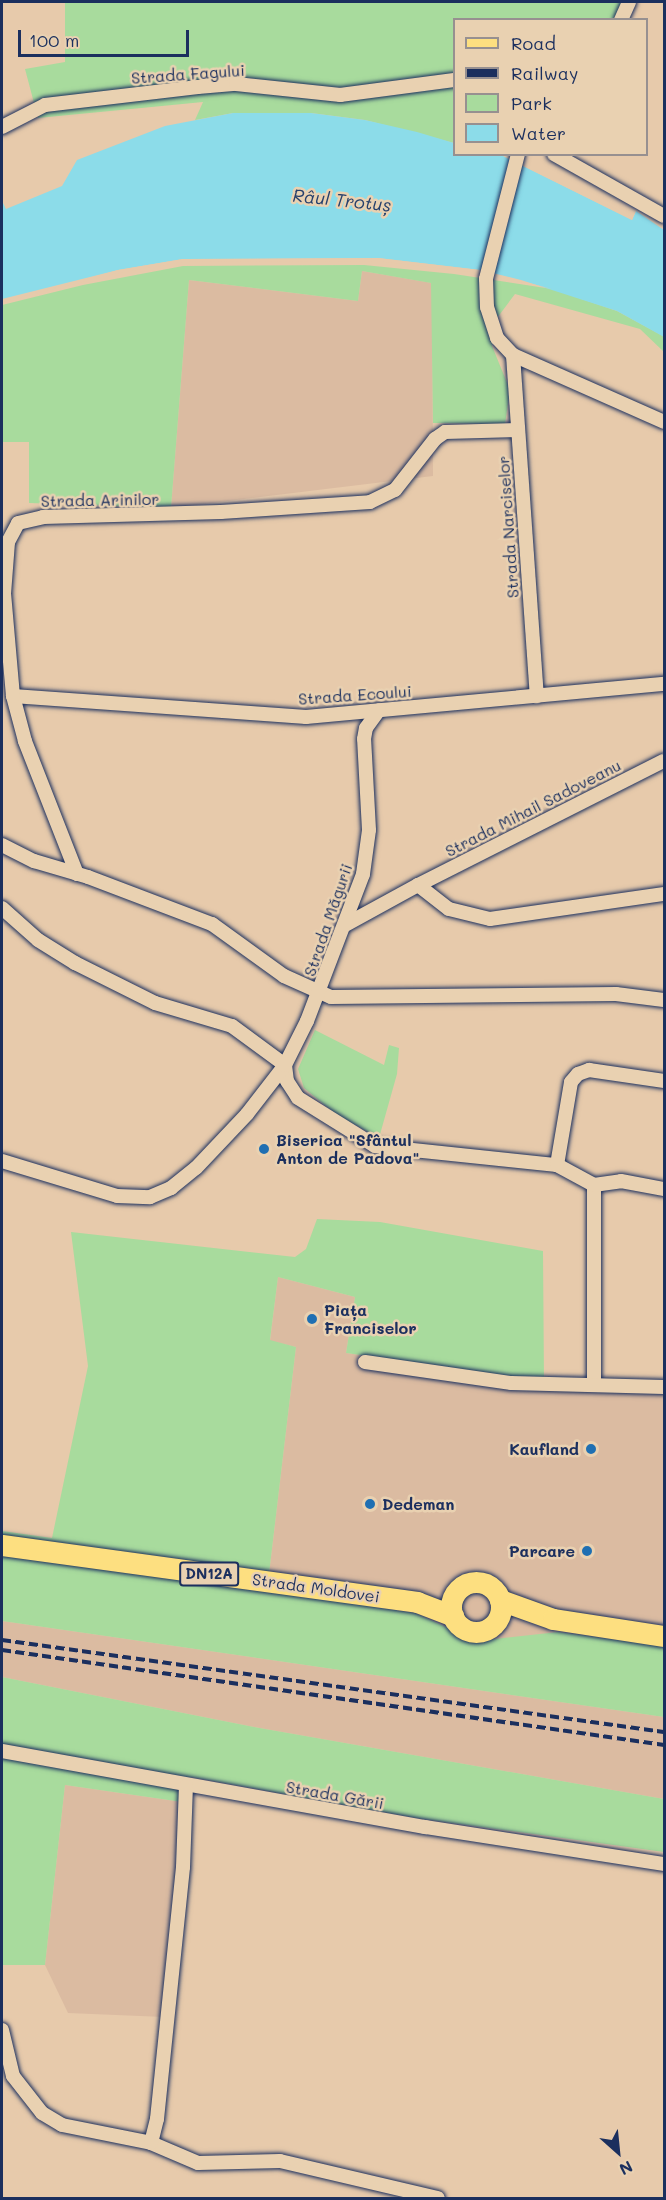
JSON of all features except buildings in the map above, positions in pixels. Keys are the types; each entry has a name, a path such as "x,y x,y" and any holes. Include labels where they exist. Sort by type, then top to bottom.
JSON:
{"main road":[{"name":"Strada Moldovei","path":"2,1545 417,1602 453,1617"},
{"path":"494,1625 501,1610 500,1600 490,1586 480,1582 467,1584 455,1594 453,1617 469,1631 483,1631 494,1625 553,1619"},
{"name":"Strada Moldovei","path":"417,1602 455,1594"},
{"path":"500,1600 553,1619 664,1636"}],"street":[{"path":"622,18 629,2"},
{"name":"Strada Fagului","path":"2,128 45,105 198,87 236,84 339,95 453,80"},
{"path":"558,156 664,216"},
{"path":"518,157 486,279 493,327 503,347 513,355 664,422"},
{"name":"Strada Narciselor","path":"513,355 537,696"},
{"name":"Strada Arinilor","path":"77,874 25,741 13,696 4,594 8,542 18,523 43,517 221,513 370,502 395,490 435,439 445,432 518,430"},
{"name":"Strada Ecoului","path":"13,696 70,697 306,717 664,684"},
{"name":"Strada Măgurii","path":"2,1161 117,1196 150,1197 171,1188 196,1168 247,1114 285,1065 321,991 363,874 369,830 366,728 379,710"},
{"name":"Strada Mihail Sadoveanu","path":"345,925 418,885 664,761"},
{"path":"2,845 34,861 77,874 212,924 284,976 331,997 616,993 664,1000"},
{"path":"418,885 449,909 490,919 664,894"},
{"path":"2,908 38,940 75,963 154,1003 232,1026 285,1065 287,1082 298,1098 375,1146 557,1165 594,1185 621,1181 664,1189"},
{"path":"557,1165 572,1082 578,1074 589,1070 664,1081"},
{"path":"594,1185 594,1384"},
{"path":"365,1362 468,1379 664,1387"},
{"name":"Strada Gării","path":"2,1751 186,1786 664,1864"},
{"path":"151,2143 157,2119 183,1867 186,1786"},
{"path":"2,2030 13,2076 42,2113 62,2125 151,2143 198,2163 280,2161 438,2199"}],"shaded area":[{"path":"362,271 432,283 433,476 171,508 189,280 358,301"},
{"path":"278,1277 355,1297 346,1353 544,1381 664,1386 664,1646 477,1641 415,1613 267,1591 296,1347 270,1341"},
{"path":"2,1621 664,1717 664,1799 254,1727 2,1677"},
{"path":"65,1785 189,1803 164,2017 68,2013 45,1965"}],"green space":[{"path":"65,2 624,2 627,18 453,18 453,143 365,120 311,113 233,113 195,120 203,102 38,118 25,69 65,62"},
{"path":"364,265 454,274 552,289 617,311 663,336 664,352 640,329 515,294 497,318 492,346 510,390 505,424 433,423 431,283 362,271 358,301 189,280 171,508 29,503 29,442 2,442 2,305 83,285 183,266"},
{"path":"315,1030 384,1065 389,1045 399,1048 397,1074 379,1138 337,1115 304,1088 298,1069"},
{"path":"317,1219 380,1222 543,1251 544,1381 346,1353 355,1297 278,1277 270,1340 296,1347 267,1591 415,1613 477,1641 558,1632 664,1646 664,1717 2,1621 2,1531 52,1538 88,1366 71,1232 295,1257 306,1249"},
{"path":"2,1677 254,1727 664,1799 664,1852 416,1818 191,1777 189,1803 65,1785 45,1965 2,1965"}],"water":[{"name":"Râul Trotuș","path":"233,113 311,113 365,120 453,143 453,156 503,156 632,220 636,211 664,230 664,337 617,311 521,280 480,270 378,258 183,259 118,270 2,299 2,201 6,209 62,186 77,160 165,126"}],"pier":[{"path":"503,156 631,216 636,211 632,220"},
{"path":"378,258 480,270 552,289 479,273 377,261 183,262 119,273 2,302 118,270 183,259"}],"railway":[{"path":"2,1640 664,1732"},
{"path":"2,1650 664,1745"}],"place":[{"name":"Biserica \"Sfântul Anton de Padova\"","path":"264,1149"},
{"name":"Piața Franciselor","path":"312,1319"},
{"name":"Kaufland","path":"591,1449"},
{"name":"Dedeman","path":"370,1504"},
{"name":"Parcare","path":"587,1551"}]}
